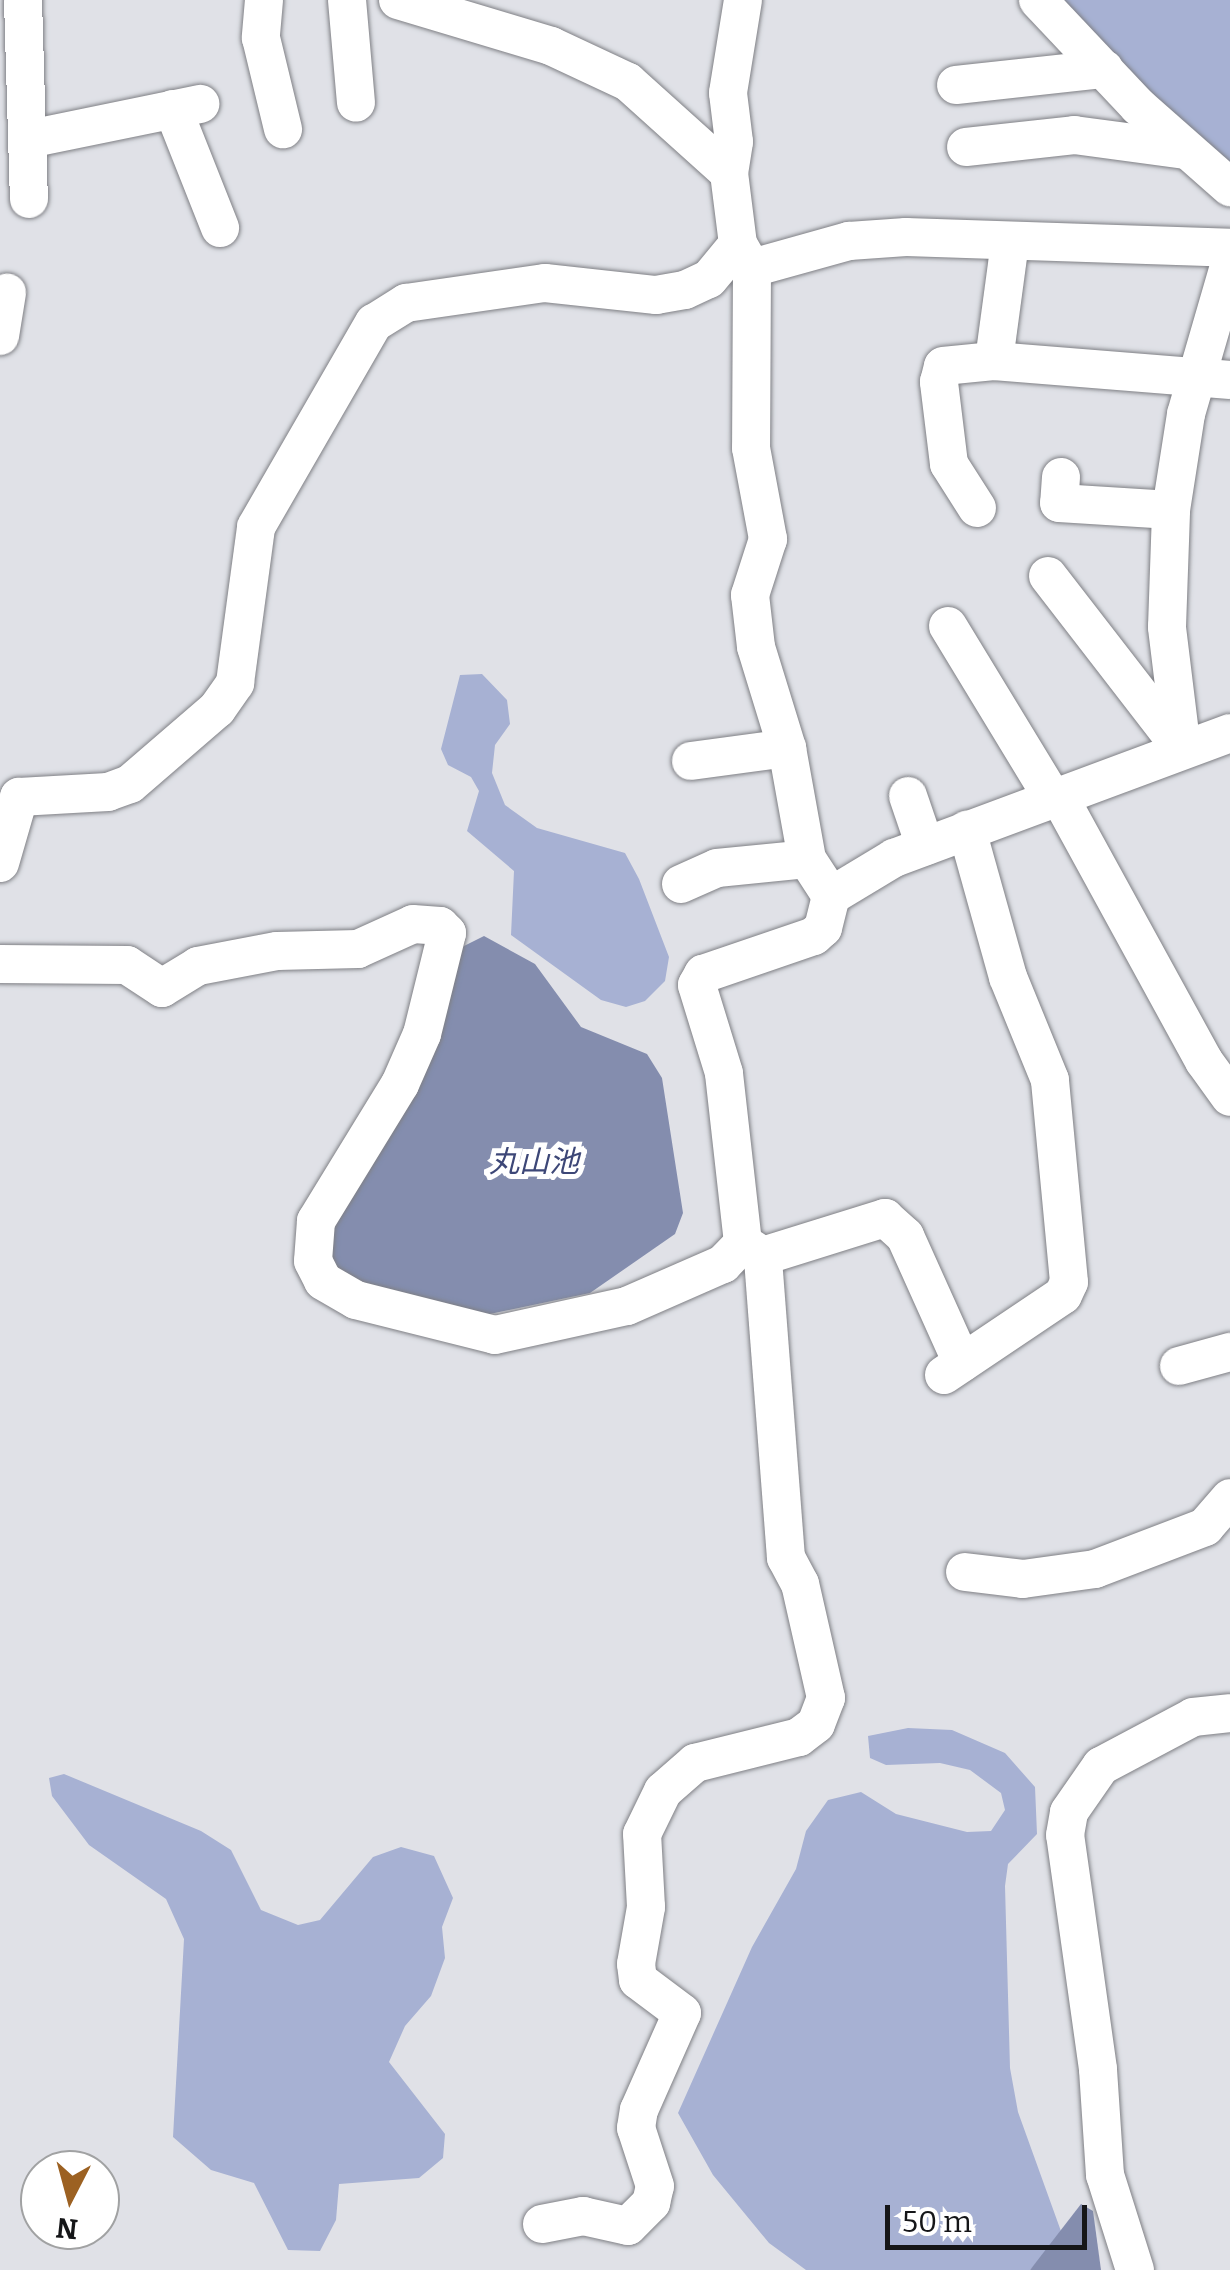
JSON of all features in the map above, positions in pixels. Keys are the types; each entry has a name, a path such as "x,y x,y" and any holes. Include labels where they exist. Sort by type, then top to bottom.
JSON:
{"street":[{"path":"23,0 20,150 29,199"},
{"path":"264,0 262,50 283,129"},
{"path":"346,0 356,103"},
{"path":"398,0 552,46 628,82 729,173"},
{"path":"542,2224 583,2216 628,2226 652,2203 655,2186 636,2128 638,2110 682,2014 638,1980 636,1964 646,1907 642,1834 663,1792 696,1763 799,1737 823,1711 821,1666 800,1584 786,1558 753,1250 724,1073 697,985 703,974 814,936 824,928 831,896 807,859 788,748 756,647 750,595 768,540 751,448 745,256 729,173 734,142 728,93 743,0"},
{"path":"1038,0 1104,69 1230,187"},
{"path":"956,85 1104,69"},
{"path":"20,150 187,106 220,228"},
{"path":"966,146 1074,135 1188,150"},
{"path":"0,863 19,797 108,792 130,784 226,696 243,660 256,527 374,323 406,303 545,284 656,296 685,290 745,256 849,241 1230,248"},
{"path":"994,361 1010,242"},
{"path":"1182,750 1167,628 1171,510 1214,378 1230,263"},
{"path":"0,336 7,293"},
{"path":"977,508 949,464 938,382 943,366 994,361 1214,378"},
{"path":"1061,477 1059,503 1171,510"},
{"path":"1048,576 1182,750"},
{"path":"948,626 1057,799 1204,1061 1230,1096"},
{"path":"831,896 925,846 1230,733"},
{"path":"691,761 788,748"},
{"path":"908,796 925,846"},
{"path":"0,964 127,965 162,988 198,966 277,951 358,950 412,924 440,926 446,934 422,1034 400,1084 316,1220 312,1261 323,1280 356,1300 495,1335 628,1306 753,1250 885,1218 905,1236 953,1369 1063,1294 1068,1282 1050,1080 1008,977 967,830"},
{"path":"681,884 717,868 807,859"},
{"path":"1179,1366 1230,1352"},
{"path":"965,1572 1023,1579 1094,1568 1205,1527 1230,1498"},
{"path":"1135,2270 1105,2176 1066,1823 1083,1786 1101,1766 1193,1718 1230,1712"}],"shaded area":[{"path":"1060,0 1230,0 1230,164 1176,119"},
{"path":"482,674 507,700 510,724 495,745 492,773 505,805 537,828 625,853 639,879 669,957 665,981 645,1001 626,1007 601,1000 511,935 514,871 467,831 479,791 471,777 448,765 441,749 460,675"},
{"path":"908,1728 952,1730 1005,1753 1035,1787 1037,1834 1008,1864 1005,1886 1010,2068 1018,2112 1062,2234 1030,2270 806,2270 769,2243 713,2175 678,2113 752,1947 796,1869 806,1831 828,1800 861,1792 896,1814 967,1832 991,1831 1005,1810 1001,1793 970,1770 940,1763 886,1765 870,1758 868,1736"},
{"path":"64,1774 201,1831 231,1850 261,1910 298,1925 320,1920 373,1857 401,1847 434,1856 453,1898 442,1927 445,1958 431,1996 405,2026 389,2062 445,2134 443,2158 419,2178 339,2184 336,2220 320,2251 288,2250 254,2183 211,2170 173,2137 184,1939 166,1899 89,1845 52,1796 49,1778"}],"water":[{"name":"丸山池","path":"484,936 535,964 581,1027 647,1054 662,1078 683,1213 675,1234 590,1293 485,1315 348,1286 323,1259 330,1228 454,951"},
{"path":"1081,2204 1093,2211 1101,2270 1030,2270"}]}
